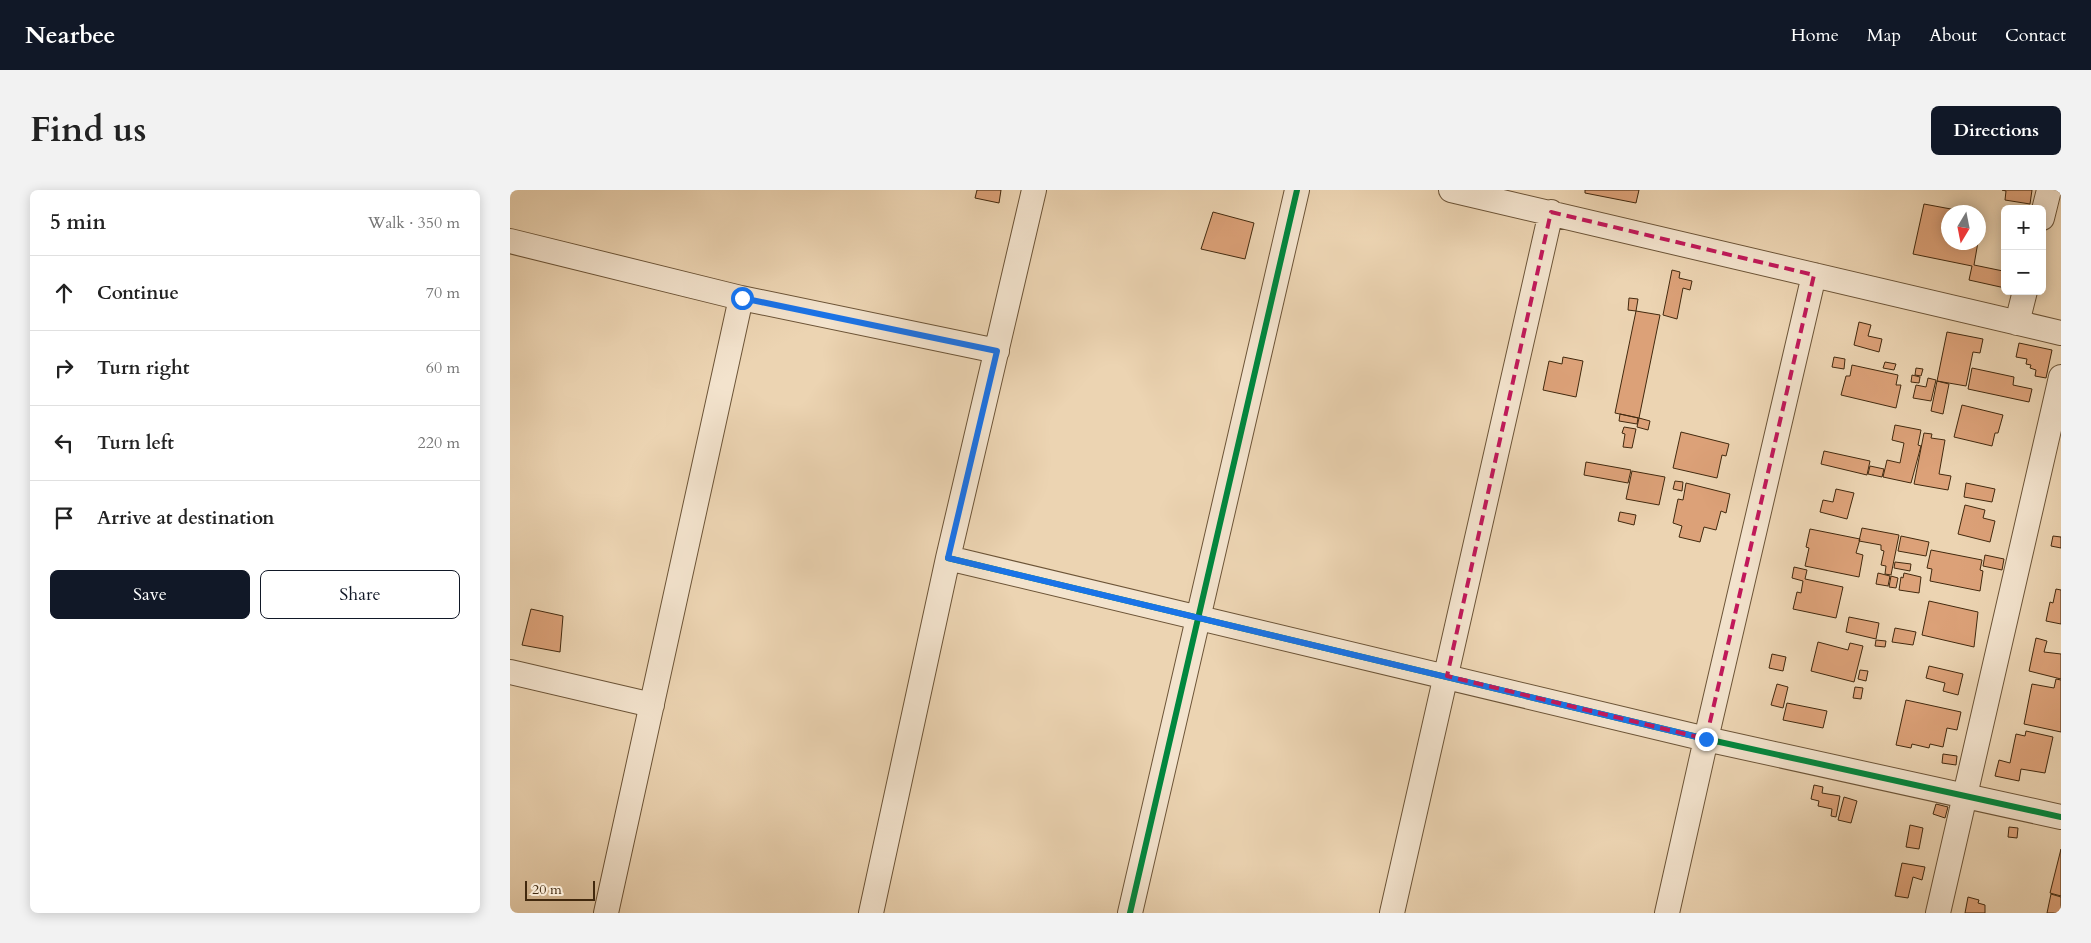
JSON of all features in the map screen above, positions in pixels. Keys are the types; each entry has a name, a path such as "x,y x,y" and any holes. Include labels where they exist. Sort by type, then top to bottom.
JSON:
{"street":[{"path":"871,913 948,558 1034,190"},
{"path":"1130,913 1297,190"},
{"path":"1451,190 2061,333"},
{"path":"2045,205 2049,190"},
{"path":"1392,913 1551,212"},
{"path":"510,241 742,298 997,351"},
{"path":"1728,691 1814,275"},
{"path":"1667,913 1814,275"},
{"path":"2017,323 2024,295"},
{"path":"606,913 742,298"},
{"path":"1938,913 2061,377"},
{"path":"948,558 1706,739 2061,817"},
{"path":"510,672 652,706"}],"highlighted area":[{"path":"1551,212 1814,275 1706,739 1447,676"}],"building":[{"path":"977,190 1001,190 999,203 975,198"},
{"path":"1585,190 1639,190 1636,203 1585,193"},
{"path":"2002,190 2032,190 2030,204 2005,200 2006,191"},
{"path":"1924,204 1941,207 1941,250 1977,250 1974,265 2001,271 2001,287 1969,280 1972,266 1913,254"},
{"path":"1213,212 1254,223 1245,259 1201,249"},
{"path":"1672,270 1680,272 1679,278 1692,281 1690,290 1683,288 1677,319 1663,315"},
{"path":"1629,298 1638,299 1636,311 1628,310"},
{"path":"1636,311 1660,315 1639,418 1615,413"},
{"path":"1859,322 1871,325 1868,336 1882,339 1879,352 1854,345"},
{"path":"1947,332 1983,339 1980,353 1973,352 1966,386 1937,381"},
{"path":"2019,343 2052,350 2046,378 2035,376 2036,370 2030,368 2031,365 2026,364 2027,359 2016,357"},
{"path":"1563,357 1583,361 1576,397 1543,390 1549,361 1562,364"},
{"path":"1834,357 1845,359 1844,369 1832,367"},
{"path":"1885,362 1896,364 1894,370 1883,368"},
{"path":"1852,365 1898,375 1896,385 1901,385 1896,408 1841,395 1846,376 1850,376"},
{"path":"1916,368 1923,369 1921,376 1915,375"},
{"path":"1972,368 2014,377 2013,385 2032,389 2029,402 1968,389"},
{"path":"1912,375 1920,377 1919,383 1911,382"},
{"path":"1928,378 1936,380 1931,401 1913,398 1916,385 1926,387"},
{"path":"1937,381 1949,384 1943,414 1931,411"},
{"path":"1962,405 2003,415 1998,433 1995,433 1992,446 1954,437"},
{"path":"1620,414 1638,418 1637,424 1619,421"},
{"path":"1639,418 1650,421 1648,430 1637,427"},
{"path":"1895,425 1921,430 1918,445 1921,446 1911,483 1883,477 1887,460 1900,463 1904,443 1892,440"},
{"path":"1624,427 1636,429 1632,448 1623,447 1625,434 1622,433"},
{"path":"1681,432 1729,444 1726,456 1722,455 1717,478 1673,468"},
{"path":"1924,433 1932,434 1931,438 1945,440 1939,474 1951,476 1948,490 1914,484"},
{"path":"1824,451 1870,461 1867,475 1821,464"},
{"path":"1586,462 1631,470 1628,483 1584,475"},
{"path":"1870,466 1884,469 1882,477 1868,474"},
{"path":"1632,471 1665,477 1659,505 1626,499"},
{"path":"1675,481 1683,482 1682,491 1673,489"},
{"path":"1686,483 1730,494 1726,513 1721,511 1716,530 1704,527 1700,542 1679,537 1682,526 1673,523 1678,499 1683,500"},
{"path":"1966,483 1995,489 1992,502 1964,497"},
{"path":"1836,489 1854,493 1847,519 1820,512 1823,500 1833,502"},
{"path":"1965,505 1985,510 1983,518 1995,521 1990,542 1958,534"},
{"path":"1620,512 1636,515 1634,525 1618,521"},
{"path":"1862,528 1899,535 1891,575 1885,574 1886,566 1881,565 1884,551 1881,550 1881,545 1859,541"},
{"path":"1810,529 1860,539 1856,553 1863,555 1859,577 1805,566 1809,548 1806,547"},
{"path":"1901,536 1929,542 1926,556 1898,551"},
{"path":"2053,536 2061,537 2061,548 2051,546"},
{"path":"1931,550 1982,560 1980,570 1983,571 1980,591 1930,581 1932,569 1927,568"},
{"path":"1985,555 2004,559 2002,570 1983,566"},
{"path":"1895,562 1911,564 1910,571 1894,568"},
{"path":"1794,567 1807,570 1805,579 1843,587 1836,618 1793,609 1797,592 1801,593 1803,581 1792,578"},
{"path":"1878,573 1890,576 1888,586 1876,584"},
{"path":"1904,573 1921,577 1919,593 1899,590 1901,577 1903,578"},
{"path":"1891,576 1898,578 1896,588 1889,587"},
{"path":"2056,589 2061,590 2061,624 2046,621 2050,602 2053,603"},
{"path":"1929,601 1978,612 1974,647 1922,635"},
{"path":"531,609 563,616 560,652 522,645"},
{"path":"1849,617 1879,623 1876,639 1846,632"},
{"path":"1895,628 1916,632 1913,645 1892,642"},
{"path":"2036,638 2047,641 2044,652 2061,654 2061,679 2029,671"},
{"path":"1876,640 1886,641 1885,647 1875,646"},
{"path":"1818,642 1848,650 1850,643 1863,646 1854,682 1811,671"},
{"path":"1772,654 1786,657 1783,671 1769,668"},
{"path":"1929,666 1963,674 1958,695 1943,691 1945,683 1926,678"},
{"path":"1860,670 1868,671 1866,681 1858,679"},
{"path":"2056,679 2061,680 2061,732 2024,724 2032,684 2054,688"},
{"path":"1777,684 1788,687 1783,708 1771,705"},
{"path":"1855,687 1863,688 1861,699 1853,698"},
{"path":"1906,700 1961,712 1957,730 1947,728 1943,747 1930,744 1929,748 1912,744 1911,748 1896,745"},
{"path":"1787,703 1827,711 1823,728 1783,720"},
{"path":"2026,731 2053,737 2045,773 2021,769 2019,781 1995,776 1999,760 2010,763 2016,734 2025,736"},
{"path":"1943,754 1957,756 1956,765 1942,763"},
{"path":"1814,785 1823,787 1822,793 1840,796 1836,817 1831,816 1832,809 1818,806 1819,801 1811,799"},
{"path":"1844,797 1857,801 1851,823 1838,820"},
{"path":"1936,804 1948,807 1945,818 1933,814"},
{"path":"1910,825 1923,828 1919,849 1906,847"},
{"path":"2009,827 2018,828 2017,838 2008,837"},
{"path":"2061,849 2061,896 2050,893"},
{"path":"1902,863 1925,867 1922,880 1913,877 1908,898 1895,896"},
{"path":"2051,894 2061,897 2061,913 2047,913"},
{"path":"1968,897 1979,900 1978,903 1985,905 1985,913 1965,913"}],"cycle path":[{"path":"1130,913 1297,190"},
{"path":"948,558 1706,739 2061,817"}],"route":[{"path":"742,298 997,351 948,558 1706,739"}]}
